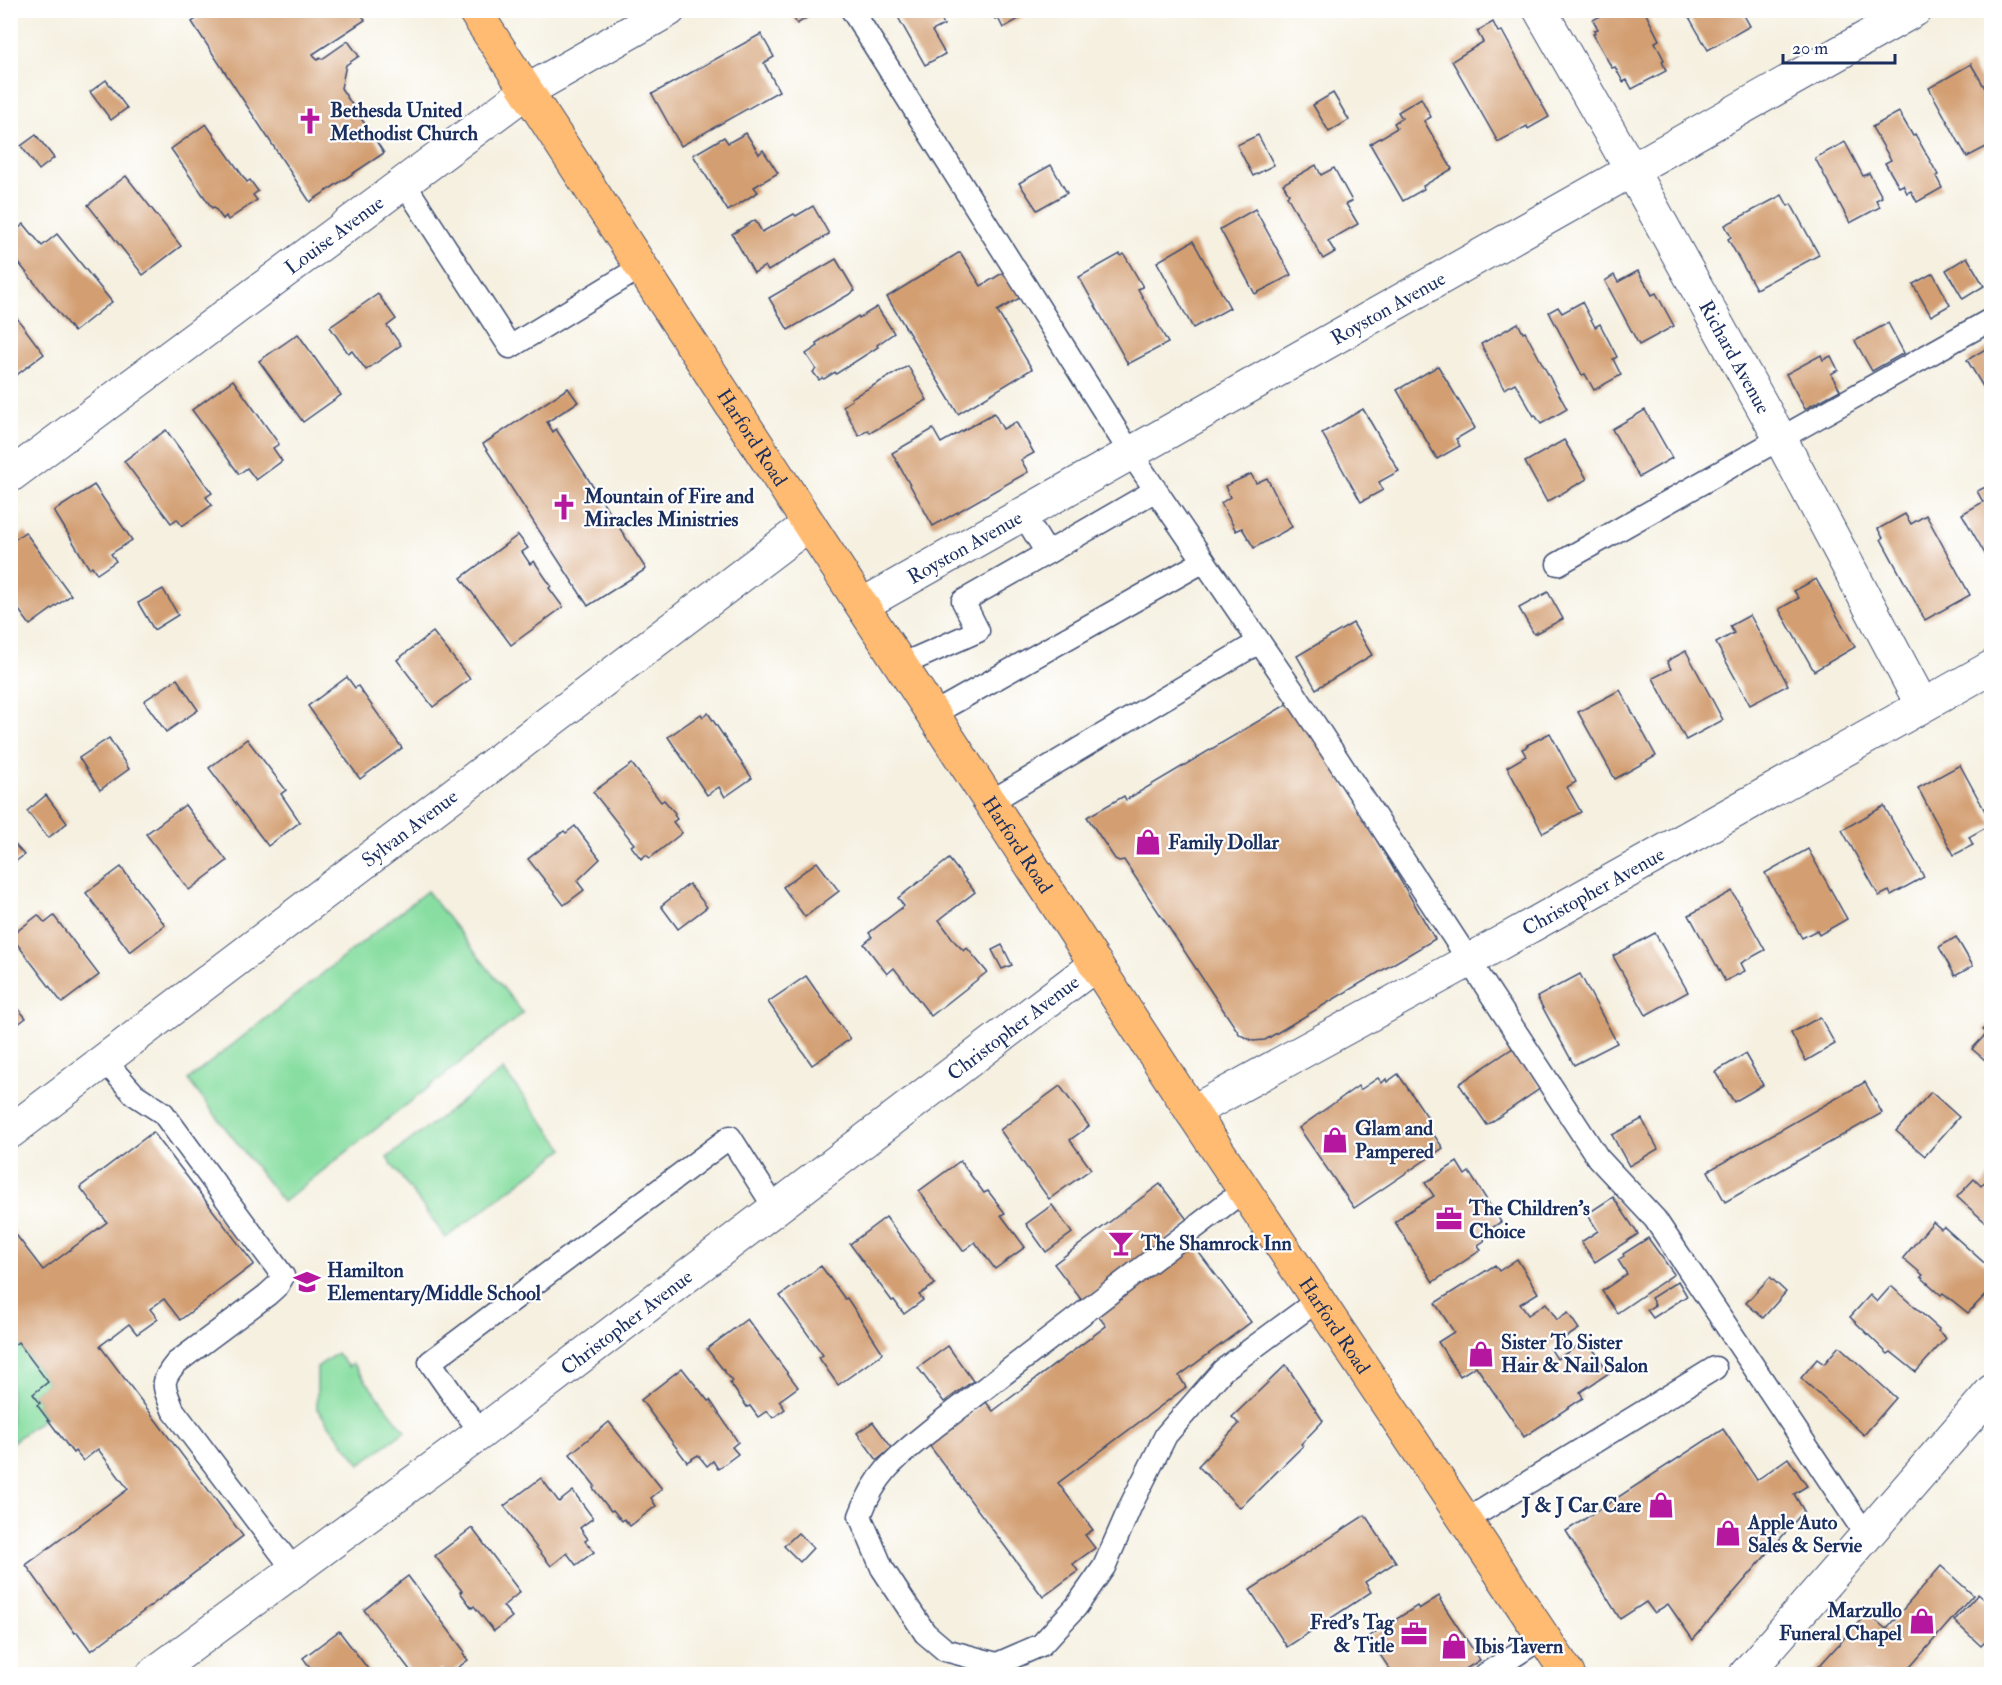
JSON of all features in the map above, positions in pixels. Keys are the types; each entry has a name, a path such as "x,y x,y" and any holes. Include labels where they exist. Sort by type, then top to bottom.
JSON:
{"main road":[{"name":"Harford Road","path":"474,10 1192,1112 1568,1674"}],"street":[{"name":"Louise Avenue","path":"10,476 527,91 669,10"},
{"name":"Richard Avenue","path":"1540,10 1780,438 1922,705"},
{"name":"Royston Avenue","path":"862,605 1915,10"},
{"name":"Sylvan Avenue","path":"10,1132 809,524"},
{"name":"Christopher Avenue","path":"1192,1112 1470,960 1992,667"},
{"name":"Christopher Avenue","path":"153,1674 482,1432 1096,964"},
{"path":"1746,1674 1992,1391"}],"lane":[{"path":"852,10 1131,454 1470,960 1598,1158 1654,1219 1866,1535"},
{"path":"404,183 510,347 641,267"},
{"path":"1558,564 1992,320"},
{"path":"901,665 978,631 963,601 1156,490"},
{"path":"1023,514 1047,552"},
{"path":"933,714 1204,561"},
{"path":"990,802 1259,642"},
{"path":"104,1060 134,1094 163,1113 284,1276 267,1295 176,1363 166,1375 164,1387 173,1410 294,1570"},
{"path":"482,1432 430,1362 730,1137 776,1208"},
{"path":"1244,1190 890,1462 871,1489 860,1516 882,1568 925,1633 945,1650 997,1664 1041,1644 1076,1607 1104,1567 1131,1505 1166,1436 1223,1370 1318,1300"},
{"path":"1465,1521 1715,1368"},
{"path":"1486,1674 1543,1637"}],"green space":[{"path":"427,891 523,1013 283,1202 188,1080"},
{"path":"503,1070 564,1149 446,1238 387,1158"},
{"path":"18,1342 48,1382 33,1394 40,1403 37,1406 46,1417 11,1443 11,1348"},
{"path":"337,1353 348,1367 352,1363 405,1431 360,1464 317,1409 317,1367"}],"building":[{"name":"Bethesda United Methodist Church","path":"209,10 359,10 365,20 313,54 317,60 322,59 348,41 359,56 346,65 341,88 384,153 310,202 192,22"},
{"path":"789,10 819,10 797,24"},
{"path":"894,10 947,10 939,15 944,25 932,31 945,54 925,65"},
{"path":"990,10 1021,10 1024,16 1003,28 998,18 995,19"},
{"path":"1611,10 1621,10 1622,13 1627,10 1644,10 1659,40 1655,42 1664,60 1662,61 1666,71 1632,89 1627,80 1623,82 1615,67 1612,68 1593,34 1594,30 1598,29 1593,20"},
{"path":"1685,10 1741,10 1750,26 1708,50"},
{"path":"1493,22 1498,32 1502,31 1549,117 1498,142 1452,61 1483,42 1477,31"},
{"path":"761,34 774,57 764,63 779,91 681,146 652,94"},
{"path":"1971,64 1992,100 1992,144 1967,157 1929,88"},
{"path":"106,80 127,108 111,120 90,92"},
{"path":"1333,93 1349,120 1329,132 1313,105"},
{"path":"1421,98 1431,117 1424,121 1452,169 1403,201 1370,144 1397,128 1394,123 1402,118 1398,112"},
{"path":"1899,112 1913,136 1915,134 1938,175 1936,176 1942,188 1917,202 1911,191 1907,193 1903,185 1899,187 1885,163 1891,160 1872,127"},
{"path":"206,124 247,182 250,180 258,191 253,195 257,200 228,220 226,216 223,219 214,207 212,208 171,149"},
{"path":"746,133 759,154 763,150 778,173 754,187 758,192 728,211 693,155 724,137 728,143"},
{"path":"36,135 54,158 39,170 21,146"},
{"path":"1258,135 1274,165 1253,176 1237,145"},
{"path":"1845,142 1863,176 1869,173 1882,197 1876,200 1880,207 1850,223 1815,158"},
{"path":"1051,165 1067,193 1037,210 1019,183"},
{"path":"1316,165 1321,175 1334,168 1352,201 1346,204 1358,224 1328,241 1335,252 1323,259 1287,196 1289,194 1283,184"},
{"path":"126,176 181,246 143,275 88,205"},
{"path":"1782,195 1788,206 1791,204 1819,255 1756,289 1728,239 1731,237 1725,225"},
{"path":"813,206 829,234 768,271 765,266 754,273 732,234 755,220 762,232"},
{"path":"1255,209 1291,275 1255,294 1220,229"},
{"path":"24,224 42,246 57,234 112,302 74,332 10,252 10,235"},
{"path":"1193,241 1230,308 1193,328 1157,262"},
{"path":"960,252 981,286 1009,269 1025,295 997,311 1032,369 958,414 887,297"},
{"path":"1120,254 1121,256 1124,254 1143,287 1138,289 1168,343 1128,364 1079,277"},
{"path":"1967,257 1984,286 1963,299 1946,270"},
{"path":"836,259 855,291 788,330 769,298"},
{"path":"1638,271 1652,295 1656,293 1674,326 1639,345 1605,281 1614,275 1618,282"},
{"path":"1933,273 1950,305 1931,316 1913,284"},
{"path":"378,294 396,319 387,326 401,345 366,370 352,351 348,353 330,327"},
{"path":"1582,302 1595,327 1600,324 1617,357 1613,359 1621,375 1594,390 1585,374 1582,375 1549,312 1558,307 1562,313"},
{"path":"877,307 894,333 877,345 878,347 836,374 835,372 819,380 813,372 816,369 806,354 818,346 816,343 858,316 859,318"},
{"path":"10,309 44,354 10,380"},
{"path":"1518,323 1567,409 1541,424 1515,383 1504,389 1481,344"},
{"path":"1888,323 1904,353 1872,371 1855,341"},
{"path":"298,334 341,395 303,422 259,361"},
{"path":"1992,345 1992,386 1985,390 1967,360"},
{"path":"1821,355 1823,360 1831,356 1838,370 1831,374 1840,390 1805,409 1786,374"},
{"path":"908,366 927,400 870,433 868,430 859,436 843,406 852,400 851,398"},
{"path":"1438,366 1475,428 1456,439 1460,446 1437,459 1397,390"},
{"path":"233,380 279,444 273,448 282,461 256,480 247,468 239,474 192,410"},
{"name":"Mountain of Fire and Miracles Ministries","path":"568,388 578,402 547,422 553,432 556,429 646,569 588,606 483,444"},
{"path":"1363,409 1399,471 1379,482 1383,490 1361,502 1322,433"},
{"path":"1645,410 1672,458 1639,477 1612,429"},
{"path":"994,413 1003,429 1016,422 1034,453 1021,460 1028,472 933,526 892,453 933,429 941,443"},
{"path":"166,430 212,493 206,497 212,505 182,526 177,519 171,523 124,461"},
{"path":"1564,440 1587,479 1547,502 1525,462"},
{"path":"1251,474 1256,483 1267,478 1292,527 1254,548 1242,528 1236,531 1221,503 1230,497 1225,486"},
{"path":"1992,484 1992,566 1962,514 1983,502 1977,491"},
{"path":"94,485 132,540 111,554 116,561 97,574 92,566 89,568 54,511"},
{"path":"1905,514 1911,524 1926,515 1970,595 1925,620 1881,539 1883,538 1878,529"},
{"path":"25,532 71,595 30,625 10,598 10,543"},
{"path":"518,535 528,548 522,552 530,564 534,561 563,607 511,645 461,578"},
{"path":"1816,579 1855,647 1814,671 1779,609 1799,598 1794,591"},
{"path":"163,589 178,615 154,630 138,603"},
{"path":"1548,592 1563,619 1534,634 1519,608"},
{"path":"1750,615 1788,685 1750,705 1716,643 1734,633 1730,626"},
{"path":"1353,623 1372,655 1316,689 1297,656"},
{"path":"433,632 470,679 433,707 397,660"},
{"path":"1686,651 1723,720 1686,740 1653,678 1671,669 1667,661"},
{"path":"347,677 355,688 358,686 402,748 360,779 308,706"},
{"path":"177,679 198,710 166,732 144,701"},
{"path":"1620,690 1656,756 1615,779 1578,712"},
{"path":"1294,700 1435,939 1265,1040 1253,1041 1240,1035 1124,860 1115,859 1087,817 1124,796 1126,800"},
{"path":"708,713 752,778 725,797 719,787 707,795 668,737 701,714 703,717"},
{"path":"1550,733 1576,782 1567,787 1581,812 1543,833 1507,767 1526,756 1522,749 1527,745"},
{"path":"109,738 129,769 100,790 79,758"},
{"path":"247,739 286,790 281,794 300,822 268,846 209,768"},
{"path":"632,764 661,802 664,800 675,813 677,819 673,822 682,833 650,858 646,855 641,859 631,846 634,844 593,792"},
{"path":"1960,765 1992,824 1969,837 1973,845 1954,855 1918,788"},
{"path":"46,795 67,823 48,838 27,811"},
{"path":"185,805 227,861 189,890 146,834"},
{"path":"1884,806 1924,877 1891,895 1889,891 1879,896 1842,830"},
{"path":"575,826 600,859 577,881 584,890 564,905 528,859 564,831 566,833"},
{"path":"10,839 24,855 10,866"},
{"path":"1808,849 1847,919 1819,935 1817,930 1802,938 1765,873"},
{"path":"949,859 975,892 939,920 955,942 964,951 967,948 987,972 931,1016 894,968 887,974 864,944 872,937 869,933 904,906 898,898"},
{"path":"817,862 839,891 805,917 783,887"},
{"path":"121,867 165,925 130,952 86,893"},
{"path":"689,884 707,907 678,929 661,906"},
{"path":"1732,891 1765,950 1741,963 1745,971 1725,981 1689,915"},
{"path":"38,915 45,923 54,916 99,975 62,1003 11,936"},
{"path":"1655,933 1688,992 1646,1015 1613,956"},
{"path":"1956,937 1973,966 1955,976 1939,947"},
{"path":"1002,945 1012,965 1002,969 992,950"},
{"path":"1580,974 1617,1043 1574,1065 1537,997"},
{"path":"806,976 850,1039 812,1065 768,1002"},
{"path":"10,999 26,1018 10,1030"},
{"path":"1820,1017 1835,1044 1806,1061 1791,1033"},
{"path":"1992,1019 1992,1066 1972,1049 1987,1033 1983,1030"},
{"path":"1513,1048 1541,1088 1487,1125 1459,1084"},
{"path":"1745,1054 1763,1085 1734,1102 1715,1072"},
{"path":"1398,1074 1429,1119 1425,1122 1443,1148 1354,1208 1299,1128 1358,1086 1360,1090 1378,1078 1382,1083 1386,1079 1387,1082"},
{"path":"1865,1082 1882,1113 1725,1202 1708,1171"},
{"path":"1060,1086 1089,1126 1070,1140 1091,1169 1049,1199 1000,1130"},
{"path":"1931,1092 1959,1117 1925,1156 1896,1131"},
{"path":"1642,1119 1658,1149 1629,1166 1612,1135"},
{"path":"153,1132 254,1264 180,1320 164,1299 150,1309 158,1319 137,1334 129,1324 100,1346 243,1536 91,1651 77,1632 75,1633 26,1565 128,1489 98,1449 83,1461 75,1451 73,1453 37,1405 40,1403 33,1394 48,1382 18,1342 10,1348 10,1227 43,1270 107,1222 80,1187"},
{"path":"960,1161 984,1193 988,1191 1005,1213 1001,1215 1025,1247 995,1269 975,1242 963,1251 919,1191"},
{"name":"The Children's Choice","path":"1457,1162 1465,1175 1469,1172 1501,1222 1487,1231 1484,1241 1478,1245 1481,1250 1433,1282 1395,1222 1434,1196 1425,1183"},
{"path":"1992,1174 1992,1228 1957,1197 1974,1179 1981,1186"},
{"name":"The Shamrock Inn","path":"1160,1184 1189,1222 1083,1302 1054,1264"},
{"path":"1613,1197 1638,1234 1595,1262 1581,1242 1598,1231 1587,1214"},
{"path":"1052,1205 1072,1233 1046,1252 1026,1224"},
{"path":"886,1217 935,1284 919,1295 923,1300 904,1314 850,1244"},
{"path":"1933,1222 1941,1229 1944,1227 1991,1269 1992,1288 1968,1313 1943,1293 1941,1295 1903,1258"},
{"path":"1648,1238 1674,1274 1617,1313 1602,1291 1627,1274 1618,1260 1624,1256 1623,1254"},
{"path":"1191,1242 1251,1322 1179,1376 1186,1387 1058,1483 1093,1530 1085,1535 1095,1548 1073,1564 1078,1571 1043,1597 929,1445 986,1402 993,1411 1106,1326 1097,1314"},
{"path":"1517,1259 1538,1293 1520,1304 1528,1315 1546,1303 1557,1320 1568,1313 1579,1329 1550,1348 1557,1359 1587,1340 1609,1373 1580,1392 1583,1398 1524,1437 1476,1366 1460,1376 1438,1342 1454,1332 1435,1303 1495,1265 1499,1271"},
{"path":"821,1266 845,1299 847,1298 883,1353 838,1385 819,1358 823,1355 780,1296"},
{"path":"1770,1277 1786,1292 1763,1318 1746,1303"},
{"path":"1678,1281 1687,1296 1653,1318 1647,1310 1655,1305 1651,1298"},
{"path":"1891,1286 1946,1338 1916,1372 1891,1352 1888,1354 1850,1317 1870,1295 1877,1302"},
{"path":"747,1319 798,1387 779,1401 785,1409 773,1418 767,1411 758,1417 750,1406 747,1407 730,1383 732,1381 707,1349"},
{"path":"948,1346 973,1381 944,1402 918,1368"},
{"path":"1839,1346 1896,1398 1864,1435 1801,1378 1817,1359 1824,1364"},
{"path":"1286,1365 1323,1421 1301,1444 1303,1446 1240,1508 1198,1466 1239,1424 1232,1417"},
{"path":"682,1368 708,1401 710,1400 738,1442 732,1447 738,1454 718,1469 713,1461 707,1466 698,1455 687,1462 641,1400"},
{"path":"609,1422 662,1489 651,1498 656,1506 630,1526 624,1519 622,1521 613,1510 611,1511 570,1454"},
{"path":"873,1422 892,1448 877,1460 857,1433"},
{"path":"1723,1429 1757,1480 1788,1458 1807,1486 1794,1494 1804,1511 1693,1640 1668,1604 1654,1613 1646,1602 1620,1619 1566,1531"},
{"path":"541,1478 559,1502 573,1491 593,1518 580,1528 588,1539 585,1541 594,1552 576,1565 567,1553 551,1566 504,1506"},
{"path":"1365,1515 1396,1562 1365,1582 1371,1592 1287,1647 1250,1590"},
{"path":"472,1528 520,1592 503,1606 512,1617 494,1631 474,1606 472,1608 435,1556"},
{"path":"798,1533 813,1548 800,1562 784,1546"},
{"name":"Marzullo Funeral Chapel","path":"1941,1566 1973,1595 1904,1674 1812,1674 1867,1613 1886,1629"},
{"path":"408,1576 465,1652 463,1654 468,1660 449,1674 442,1669 435,1674 413,1674 364,1610"},
{"path":"1978,1594 1992,1605 1992,1635 1981,1646 1954,1621"},
{"name":"Fred's Tag & Title","path":"1439,1596 1480,1660 1458,1674 1393,1674 1368,1637 1417,1606 1419,1609"},
{"path":"339,1631 372,1674 315,1674 303,1658"}],"place":[{"name":"Bethesda United Methodist Church","path":"310,121"},
{"name":"Mountain of Fire and Miracles Ministries","path":"564,507"},
{"name":"Family Dollar","path":"1148,842"},
{"name":"Glam and Pampered","path":"1335,1140"},
{"name":"The Children's Choice","path":"1449,1219"},
{"name":"The Shamrock Inn","path":"1121,1243"},
{"name":"Hamilton Elementary/Middle School","path":"307,1282"},
{"name":"Sister To Sister Hair & Nail Salon","path":"1481,1354"},
{"name":"J & J Car Care","path":"1661,1505"},
{"name":"Apple Auto Sales & Servie","path":"1728,1533"},
{"name":"Marzullo Funeral Chapel","path":"1922,1621"},
{"name":"Fred's Tag & Title","path":"1414,1634"},
{"name":"Ibis Tavern","path":"1454,1646"}]}
